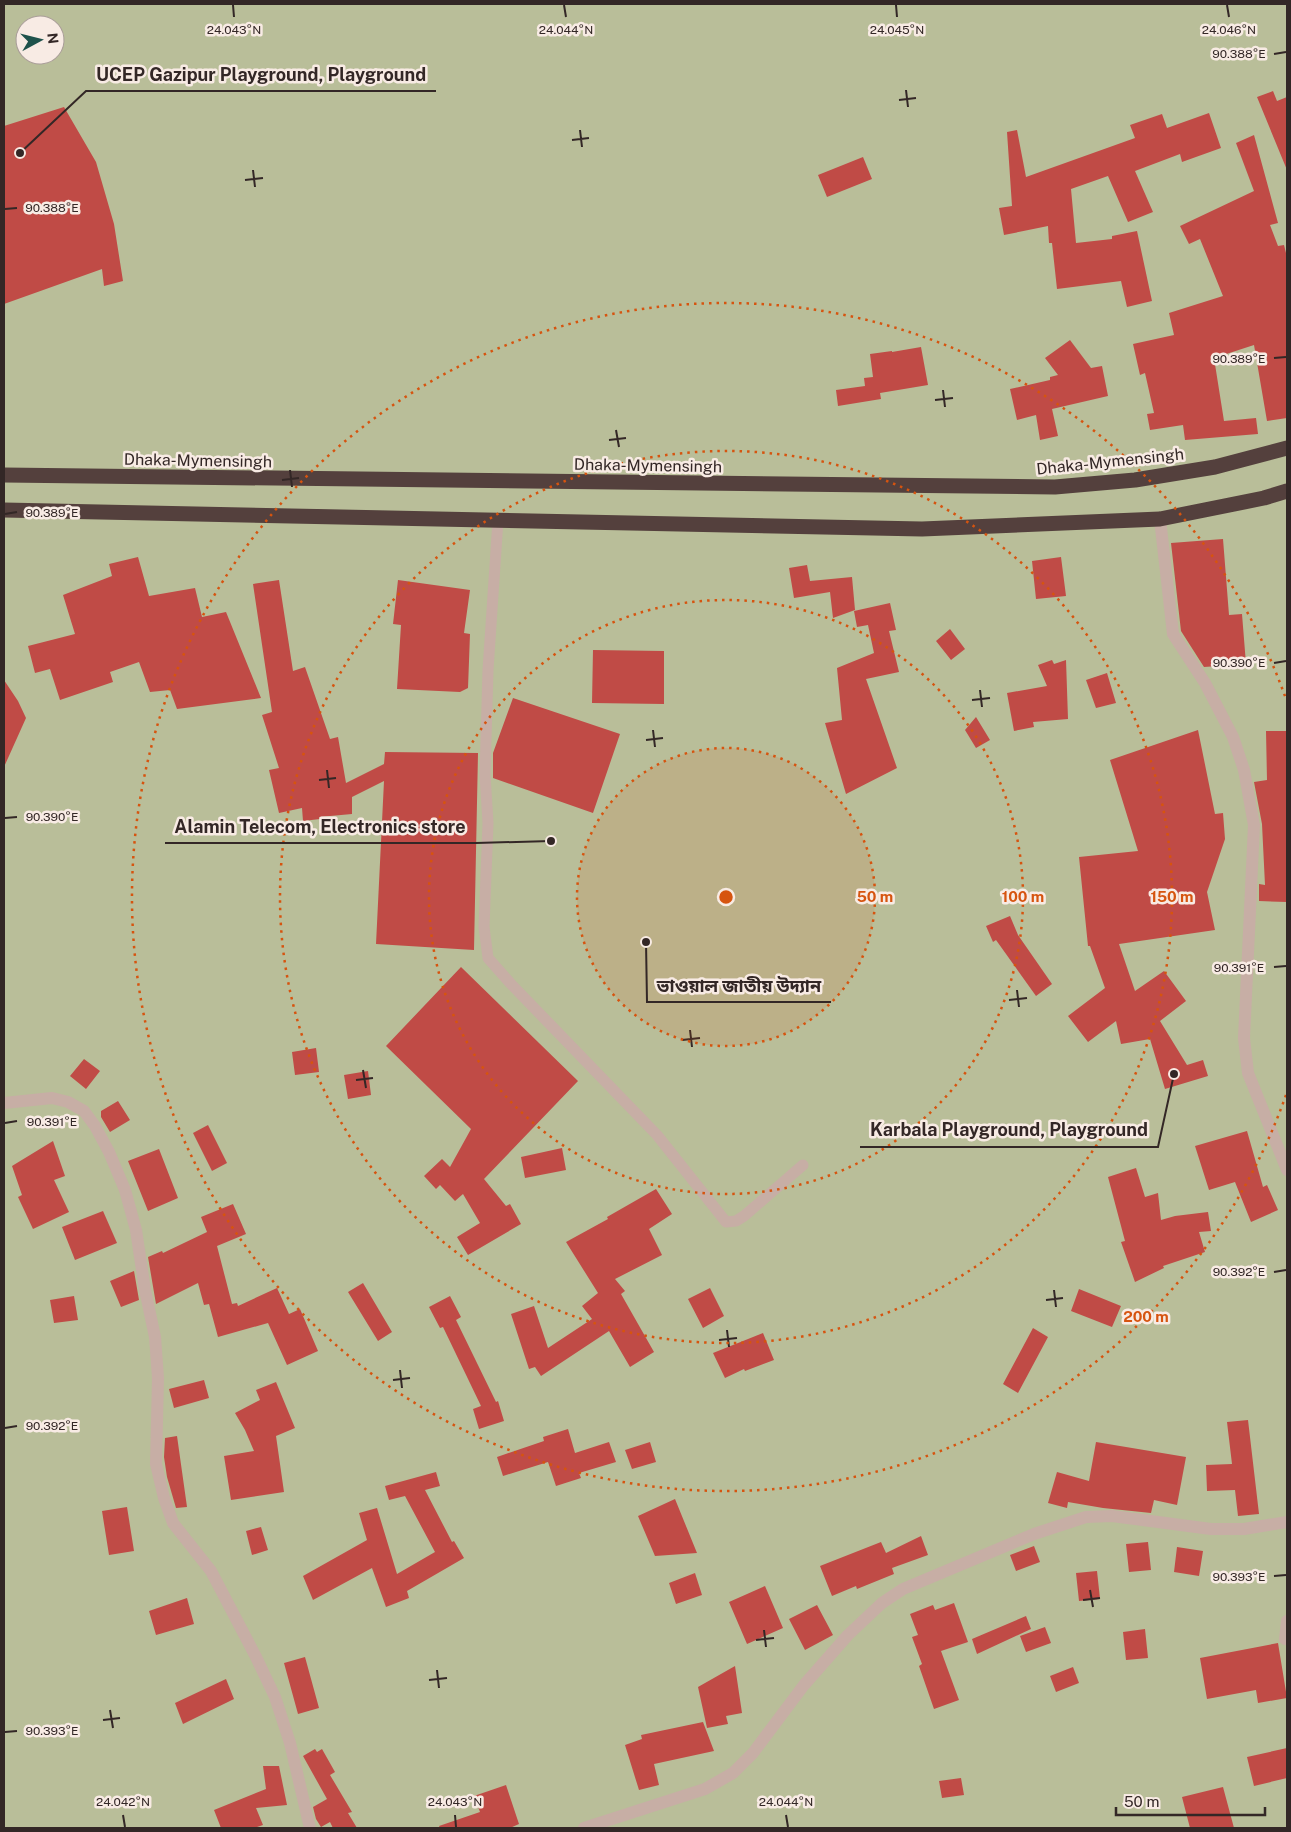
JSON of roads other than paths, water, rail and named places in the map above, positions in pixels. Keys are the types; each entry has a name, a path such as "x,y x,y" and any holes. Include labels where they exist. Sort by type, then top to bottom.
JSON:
{"highway":[{"name":"Dhaka-Mymensingh","path":"4,475 1054,487 1134,480 1215,467 1287,448"},
{"path":"4,510 922,529 1160,520 1264,498 1287,491"}],"street":[{"path":"1160,520 1173,634 1205,683 1233,737 1244,770 1254,825 1244,1038 1248,1073 1287,1170"},
{"path":"4,1103 52,1098 68,1102 84,1111 95,1126 119,1175 136,1230 145,1290 155,1337 158,1378 156,1464 164,1498 173,1523 211,1571 275,1697 290,1743 310,1828"},
{"path":"584,1828 705,1789 732,1773 753,1753 804,1686 848,1635 882,1603 903,1589 1034,1534 1086,1517 1112,1516 1211,1530 1244,1529 1287,1522"},
{"path":"1285,1639 1287,1621"}],"lane":[{"path":"498,520 488,670 485,775 488,823 484,927 488,958 657,1135 726,1222 736,1221 744,1216 803,1164"}],"place":[{"name":"UCEP Gazipur Playground, Playground","path":"20,153"},
{"name":"Alamin Telecom, Electronics store","path":"551,841"},
{"name":"ভাওয়াল জাতীয় উদ্যান","path":"646,942"},
{"name":"Karbala Playground, Playground","path":"1174,1074"}]}
